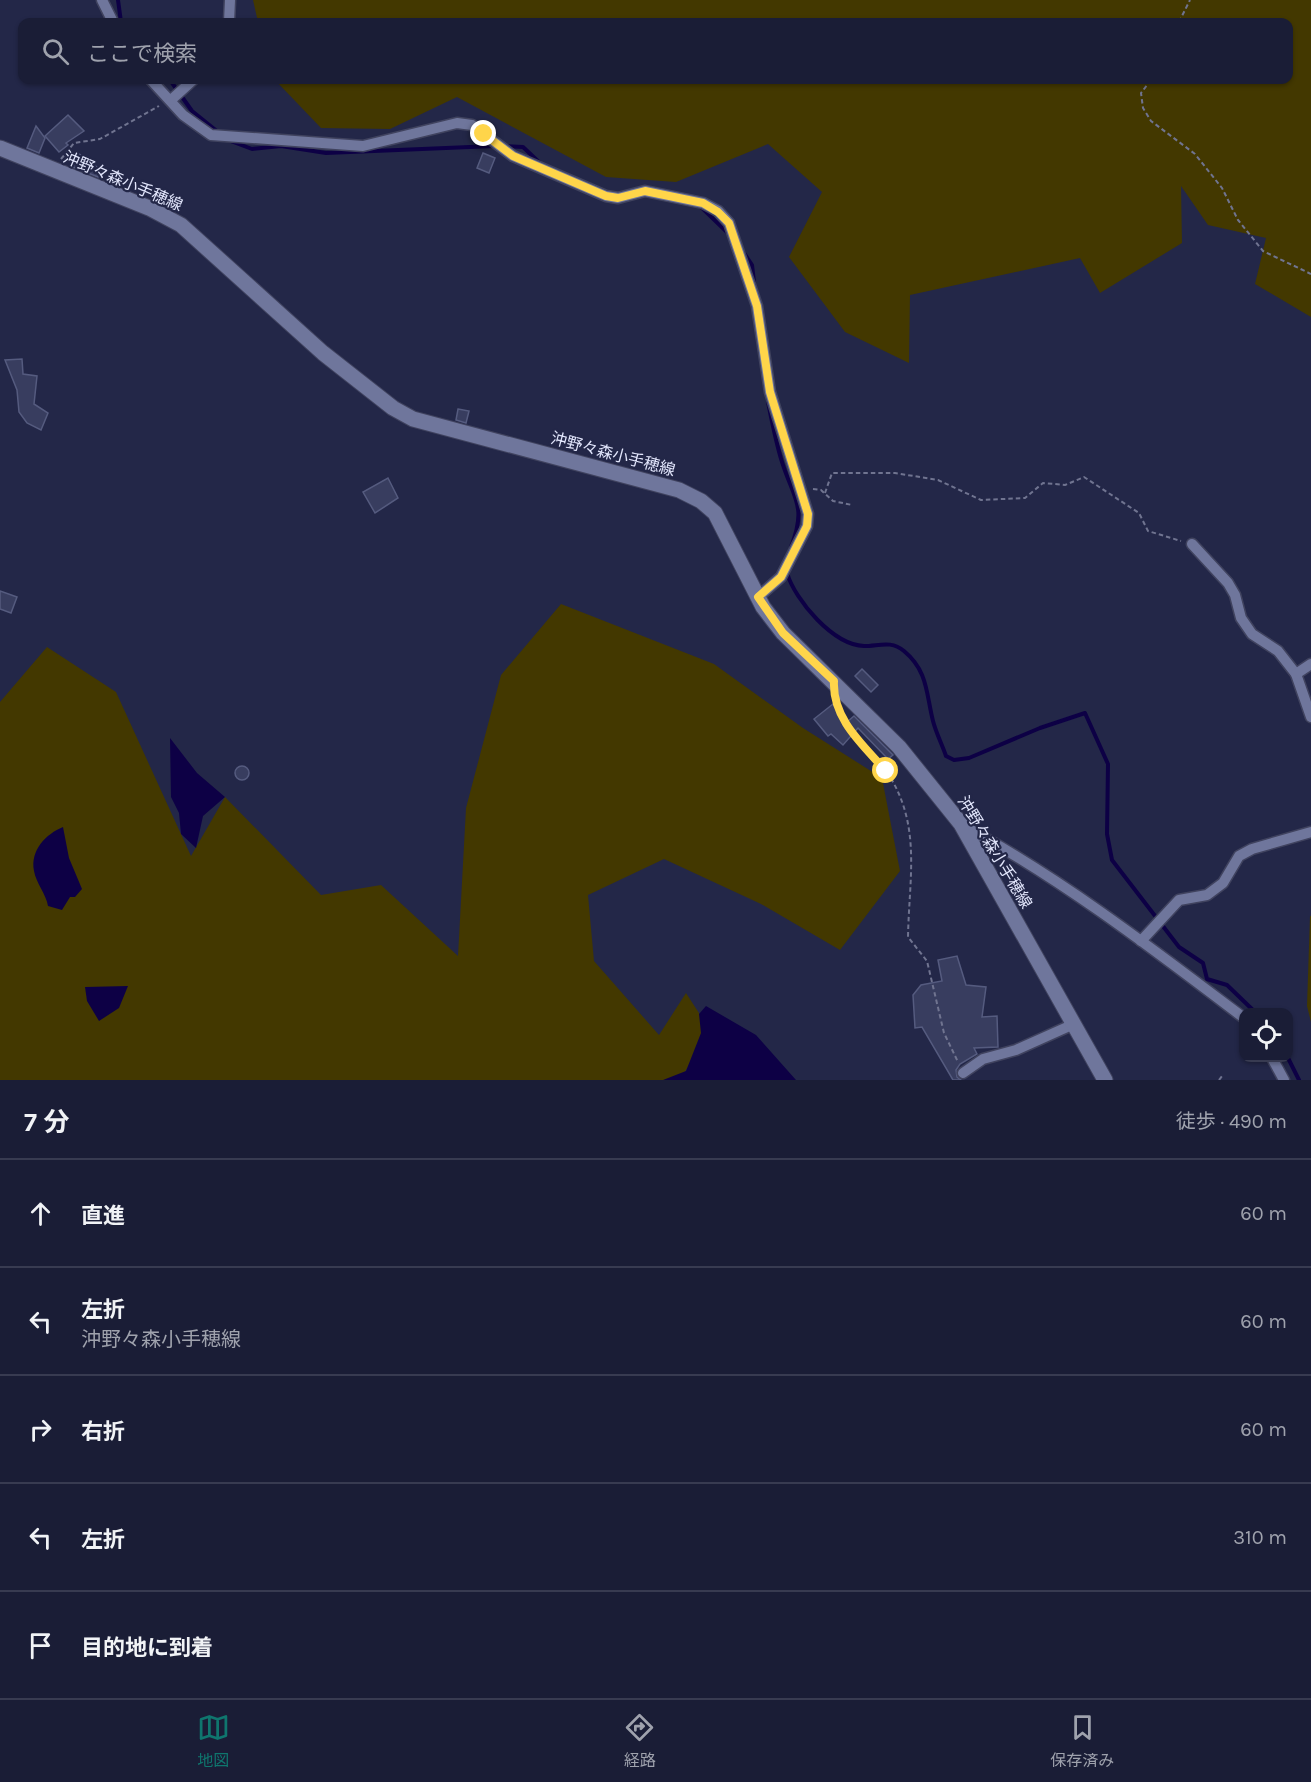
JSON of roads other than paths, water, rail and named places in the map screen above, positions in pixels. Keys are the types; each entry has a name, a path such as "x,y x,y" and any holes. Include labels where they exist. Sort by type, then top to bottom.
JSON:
{"main road":[{"name":"沖野々森小手穂線","path":"0,148 52,171 149,208 181,225 363,386 413,418 679,490 701,501 716,513 758,597 783,633 898,747 962,824 1106,1080"}],"street":[{"path":"102,0 111,18"},
{"path":"229,18 230,0"},
{"path":"155,84 199,129 211,135 363,146 457,123 472,125 513,156 606,196 618,198 645,191 703,203 718,212 729,223 757,306 770,392 808,514 807,526 781,577 758,597"},
{"path":"171,100 189,84"},
{"path":"1192,544 1228,583 1235,595 1241,618 1252,633 1266,646 1278,651 1296,674 1311,717"},
{"path":"1296,674 1311,664"},
{"path":"962,824 1017,855 1141,941 1239,1014"},
{"path":"1141,941 1179,900 1207,895 1223,883 1239,856 1252,849 1311,832"},
{"path":"963,1073 983,1059 1016,1050 1074,1024"},
{"path":"1274,1062 1284,1080"}],"waterway":[{"path":"118,0 120,18"},
{"path":"173,84 192,111 218,132"},
{"path":"228,140 252,149 281,146 326,153 494,146"},
{"path":"505,146 523,147 541,164"},
{"path":"701,207 730,235"},
{"path":"744,253 752,265 754,282"},
{"path":"768,402 780,455 797,503 798,522 791,547"},
{"path":"787,573 798,596 828,630 852,644 894,646 904,651 912,659 918,666 925,683 934,725 946,756 954,760 969,758 1040,728 1085,713 1108,764 1107,834 1112,860 1179,947 1203,963 1207,979 1227,985 1251,1008"},
{"path":"1290,1062 1299,1080"}]}
